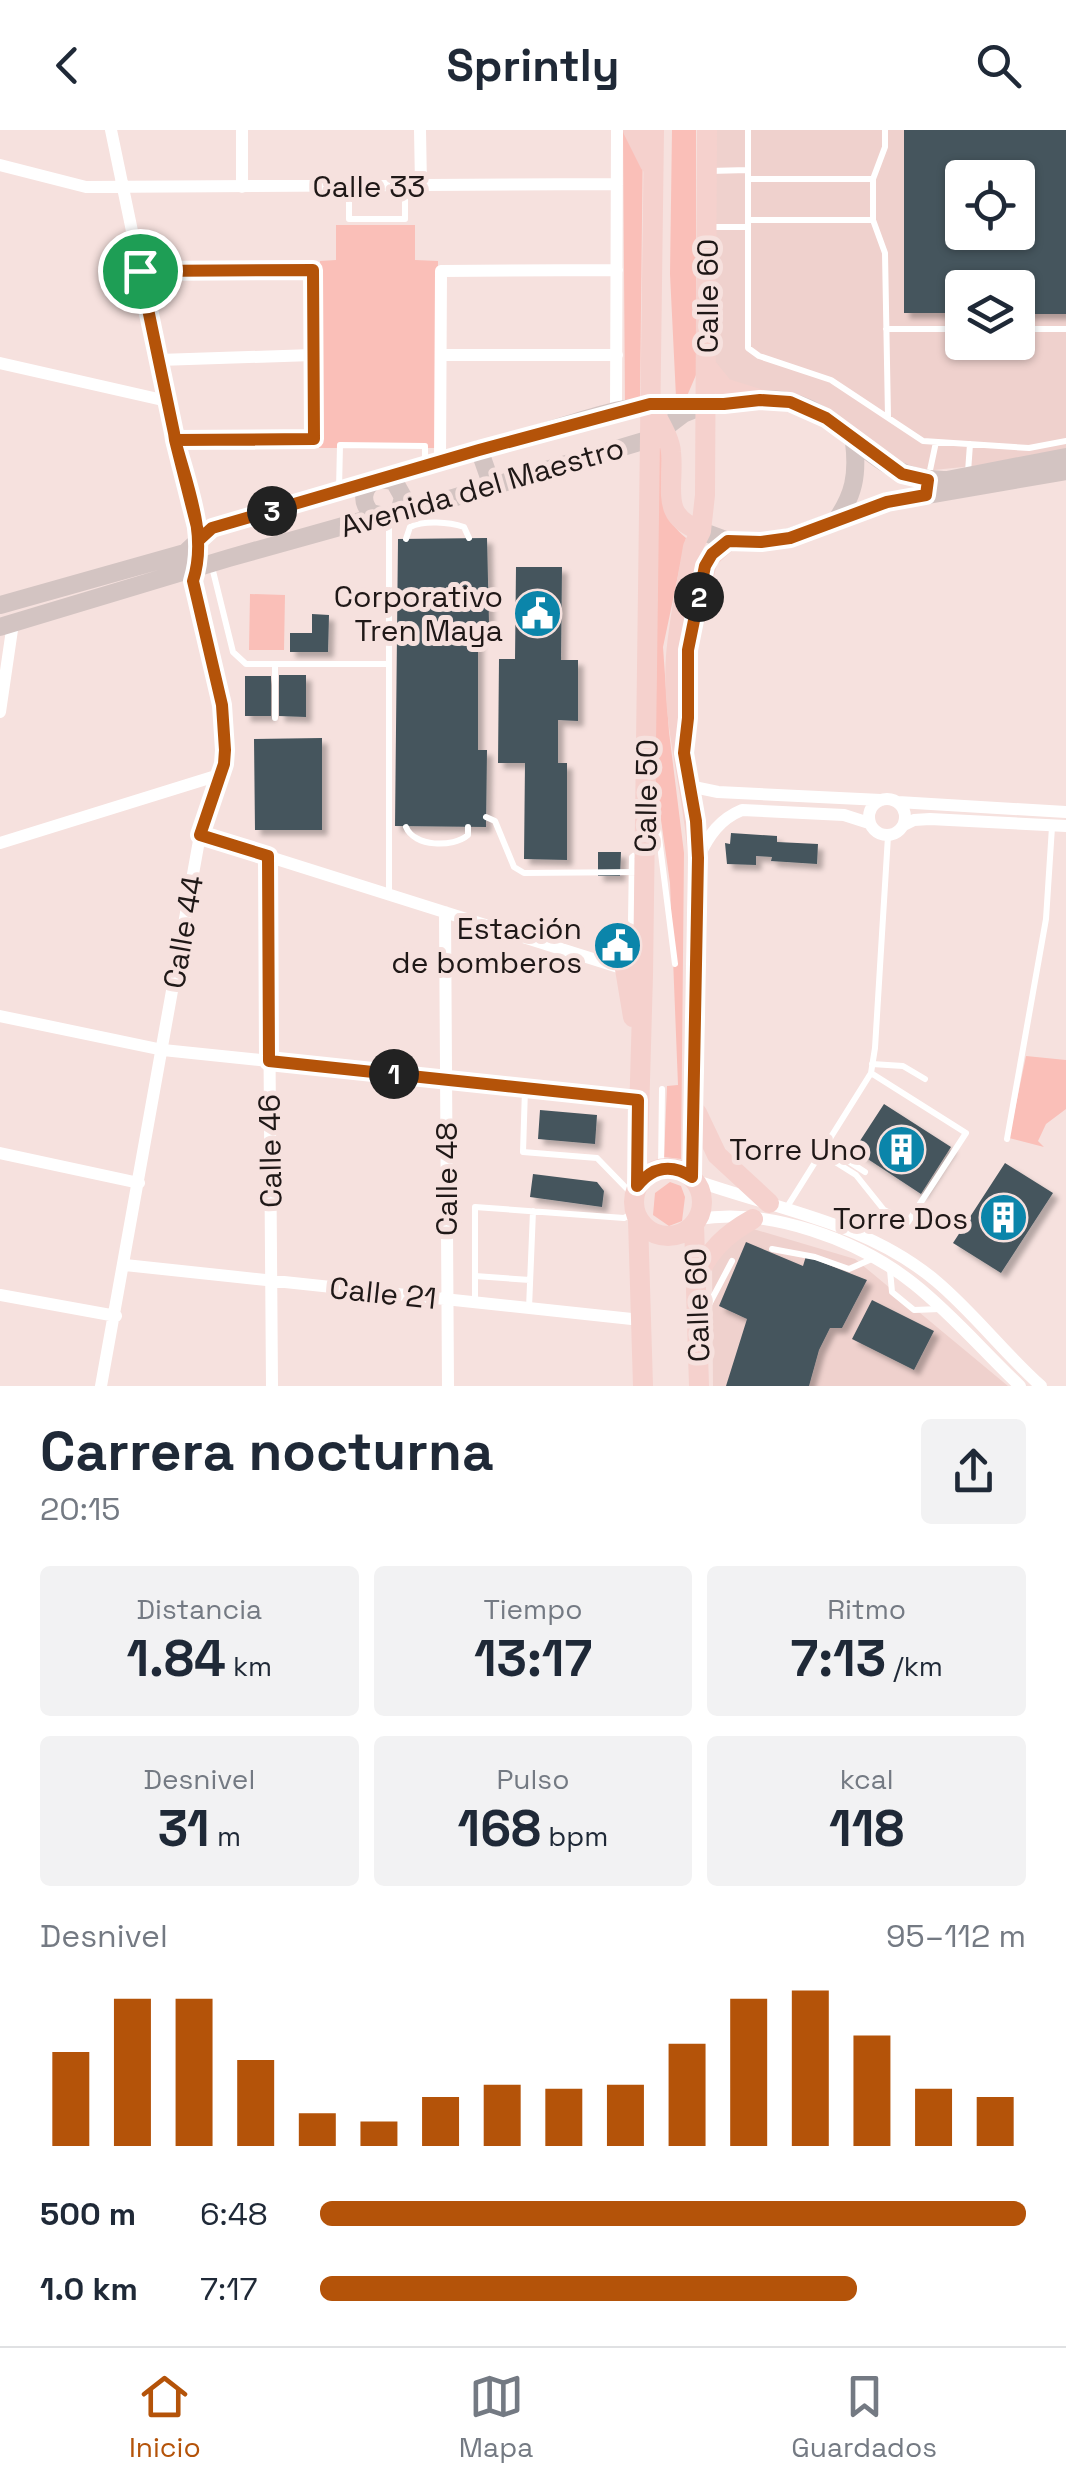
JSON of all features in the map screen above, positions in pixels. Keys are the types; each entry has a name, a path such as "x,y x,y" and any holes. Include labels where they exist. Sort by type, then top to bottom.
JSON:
{"main road":[{"path":"633,130 654,172"},
{"path":"654,130 650,404 656,434 671,448 672,510 683,525 701,531"},
{"name":"Calle 60","path":"693,1179 698,858 676,658 692,547 701,531 707,367 707,131"},
{"path":"707,367 724,388 760,400"},
{"name":"Calle 50","path":"644,1386 636,1204 640,1062 634,972 644,926 638,872 645,847 656,434"},
{"path":"684,753 688,718 686,664 698,601 708,559 728,541"},
{"path":"693,1101 716,1155 778,1205"},
{"path":"661,1169 676,1169 693,1179 702,1199 696,1222 681,1233 665,1236 650,1231 636,1204 649,1173 661,1169"},
{"path":"696,1280 714,1247 732,1230 753,1219"},
{"name":"Calle 60","path":"696,1222 699,1386"}],"street":[{"name":"Calle 44","path":"100,1386 116,1316 200,835 224,764 222,705 193,581 204,566 200,539 175,440 110,130"},
{"path":"242,130 242,187"},
{"path":"420,130 420,185"},
{"path":"616,412 617,130"},
{"name":"Calle 33","path":"0,166 86,188 616,184"},
{"path":"140,271 313,270 314,439 175,440"},
{"path":"433,463 441,271 617,270"},
{"path":"440,354 617,354"},
{"path":"158,360 313,355"},
{"path":"0,363 167,401"},
{"path":"706,404 778,400 814,411 854,442 927,488"},
{"name":"Avenida del Maestro","path":"0,606 184,553 212,528 433,463 650,404 706,404"},
{"name":"Avenida del Maestro","path":"6,625 492,486 656,434 683,414 706,404"},
{"path":"835,523 853,493 857,468 854,442"},
{"path":"479,450 492,486"},
{"path":"701,531 728,541 790,538 927,488 994,477 1066,457"},
{"path":"994,477 1066,470"},
{"path":"378,480 398,485 403,497 400,509 389,517 371,513 364,502 366,490 378,480"},
{"path":"0,712 6,625"},
{"path":"0,843 219,774"},
{"path":"689,786 718,792 1066,812"},
{"path":"869,823 872,806 880,800"},
{"path":"898,802 905,813 904,825"},
{"path":"698,858 717,826 742,810 844,815 869,823 876,832 888,836 914,820 930,819 1059,826"},
{"path":"200,835 634,972"},
{"name":"Calle 46","path":"268,856 272,1386"},
{"name":"Calle 48","path":"445,912 448,1386"},
{"path":"0,1016 162,1050 638,1100"},
{"path":"0,1153 139,1183"},
{"path":"693,1179 820,1218 887,1248 936,1282 1040,1386"},
{"path":"696,1222 753,1219 818,1234 874,1258 942,1308 1020,1386"},
{"name":"Calle 21","path":"125,1265 641,1320"},
{"path":"0,1295 116,1316"}],"lane":[{"path":"748,130 748,348 759,356 831,380 923,441 1028,448 1066,440"},
{"path":"886,130 885,147 873,178 873,220 885,253 888,418"},
{"path":"707,171 873,178"},
{"path":"349,186 349,219 405,219 405,186"},
{"path":"707,228 873,220"},
{"path":"886,328 945,328"},
{"path":"1035,328 1066,329"},
{"path":"927,488 936,442"},
{"path":"968,482 970,444"},
{"path":"340,491 340,446 425,446 433,463"},
{"path":"994,477 1014,446"},
{"path":"389,517 389,894"},
{"path":"406,539 410,527 420,523 458,524 469,538"},
{"path":"204,566 236,658 246,664 389,664"},
{"path":"275,718 276,664"},
{"path":"646,762 656,808 675,964"},
{"path":"486,817 496,821 514,867 524,873 638,872"},
{"path":"406,826 409,835 418,841 446,842 464,840 468,827"},
{"path":"1006,1139 1059,826"},
{"path":"778,1205 823,1150 872,1068 888,836"},
{"path":"872,1068 903,1066 925,1080"},
{"path":"823,1150 856,1175 884,1210 908,1222 966,1133 872,1068"},
{"path":"475,1302 476,1206 624,1218 636,1204 598,1158 522,1152 525,1088"},
{"path":"661,1169 662,1089"},
{"path":"823,1150 865,1172"},
{"path":"529,1308 533,1211"},
{"path":"772,1249 815,1256 849,1269 874,1258"},
{"path":"697,1332 732,1261"},
{"path":"890,1267 892,1292 914,1310 931,1312 942,1308"},
{"path":"476,1276 530,1280"}],"shaded area":[{"path":"623,130 643,130 640,397 625,405"},
{"path":"672,130 696,130 696,375 687,396 676,397 670,274"},
{"path":"708,130 1066,130 1066,451 1012,462 914,472 827,419 715,378"},
{"path":"336,225 415,225 415,260 438,261 437,448 319,448 320,261 336,260"},
{"path":"659,448 665,508 676,529 686,538 663,647 684,853 681,1159 664,1157 667,1086 678,1085 670,883 655,778"},
{"path":"250,594 285,595 284,650 249,650"},
{"path":"1026,1056 1066,1060 1066,1109 1046,1124 1038,1141 1044,1147 1009,1138"},
{"path":"670,1182 681,1186 685,1197 682,1221 669,1226 653,1215 655,1193"},
{"path":"750,1228 855,1259 1008,1386 713,1386 712,1258"}],"building":[{"path":"904,130 1066,130 1066,314 1035,314 1035,270 945,270 945,313 904,313"},
{"path":"487,538 489,623 478,622 478,750 487,750 486,827 395,826 398,539"},
{"path":"516,567 562,567 561,660 578,660 578,721 558,720 558,763 567,763 567,860 524,859 525,763 498,763 499,659 515,659"},
{"path":"312,614 329,615 328,652 290,652 290,633 312,633"},
{"path":"279,675 306,675 306,717 279,716"},
{"path":"245,676 271,676 271,716 245,716"},
{"path":"322,738 322,830 255,830 254,739"},
{"path":"731,833 777,836 777,842 818,844 817,864 771,861 772,857 756,856 756,865 727,864 725,843 730,844"},
{"path":"598,852 621,852 620,876 598,876"},
{"name":"Torre Uno","path":"884,1104 951,1147 921,1194 854,1150"},
{"path":"540,1110 597,1115 595,1144 538,1139"},
{"name":"Torre Dos","path":"1005,1163 1053,1193 1001,1273 953,1243"},
{"path":"533,1174 597,1182 604,1191 602,1207 530,1197"},
{"path":"746,1242 803,1266 806,1256 867,1280 842,1328 830,1328 809,1386 726,1386 747,1319 719,1306"},
{"path":"872,1300 934,1331 914,1370 852,1339"}],"place":[{"name":"Corporativo Tren Maya","path":"538,613"},
{"name":"Estación de bomberos","path":"617,945"},
{"name":"Torre Uno","path":"902,1149"},
{"name":"Torre Dos","path":"1003,1218"}],"route":[{"path":"140,271 175,440 200,539 193,581 222,705 224,764 200,835 268,856 269,1061 638,1100 637,1186 649,1173 666,1168 692,1177 698,858 684,753 688,650 705,566 728,541 790,538 887,502 926,495 928,480 902,474 886,465 826,418 790,402 650,404 212,528 200,539 175,440 314,439 313,270 140,271"}]}
